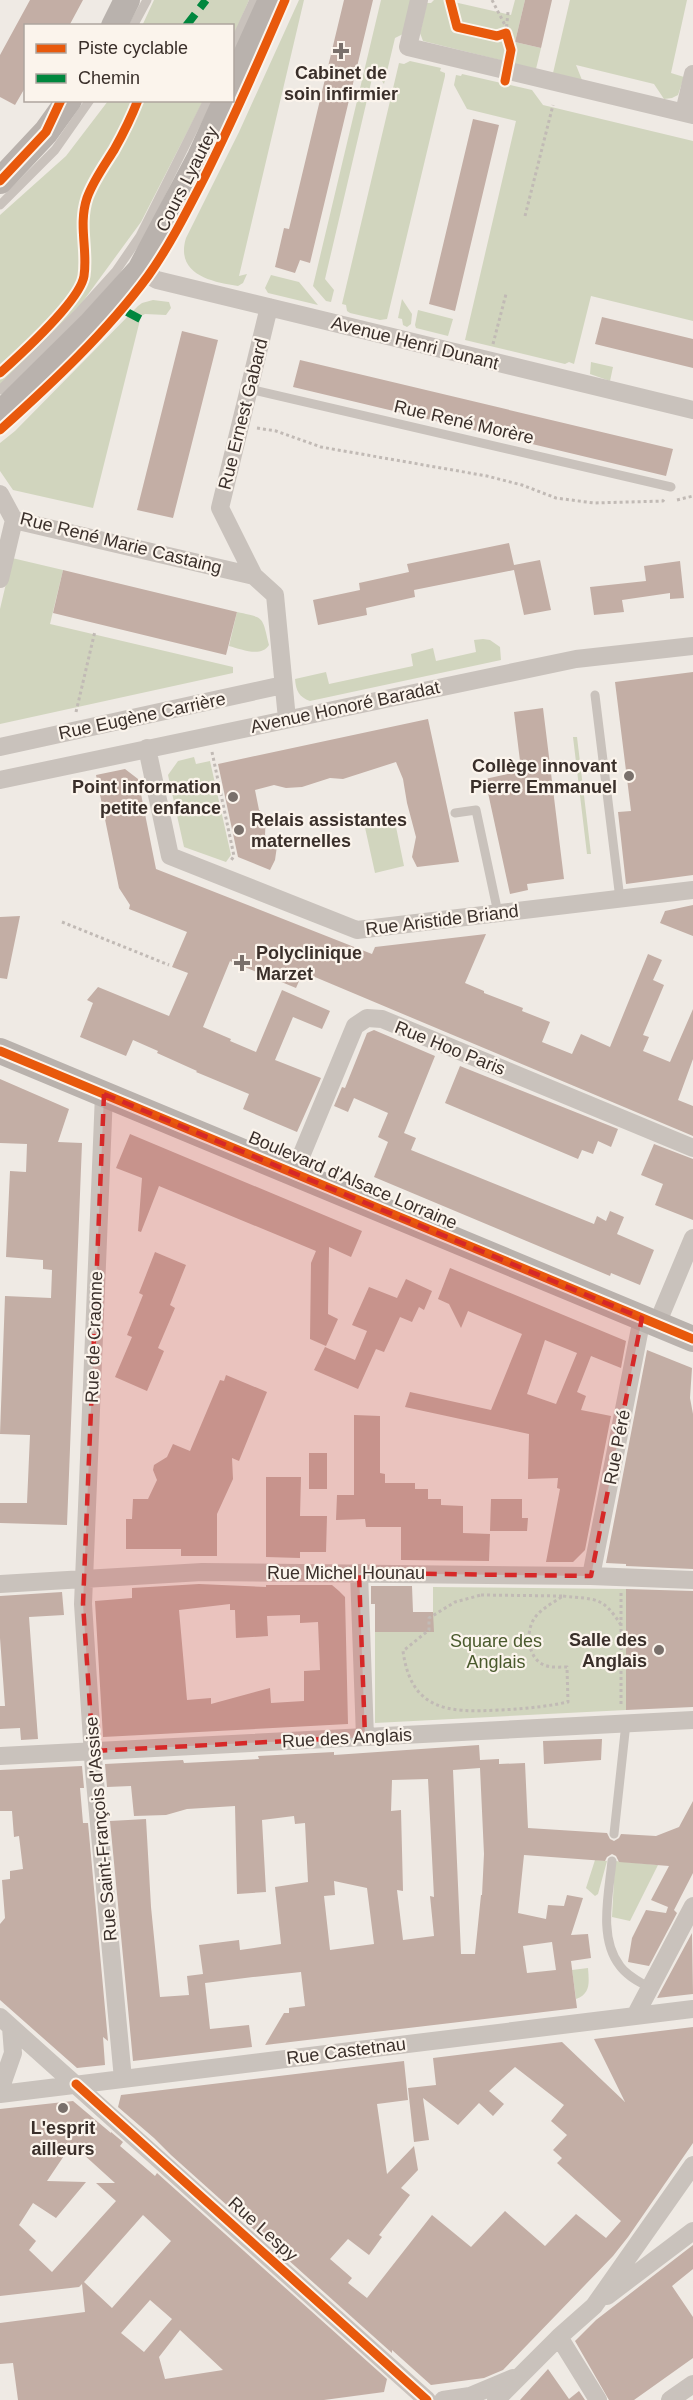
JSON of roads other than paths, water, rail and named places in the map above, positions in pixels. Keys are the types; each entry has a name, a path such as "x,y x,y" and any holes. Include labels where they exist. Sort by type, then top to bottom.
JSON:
{"main road":[{"path":"115,24 127,0"},
{"path":"234,82 271,0"},
{"path":"0,182 46,132 68,102"},
{"name":"Cours Lyautey","path":"0,414 88,327 140,270 200,157 225,102"},
{"name":"Boulevard d'Alsace Lorraine","path":"0,1051 693,1339"}],"street":[{"path":"419,0 408,47 688,114 693,74"},
{"name":"Avenue Henri Dunant","path":"140,270 158,280 693,410"},
{"name":"Rue Ernest Gabard","path":"269,307 220,508 254,576 275,595 287,719"},
{"name":"Rue René Marie Castaing","path":"0,494 14,520 254,576"},
{"path":"0,579 14,520"},
{"name":"Avenue Honoré Baradat","path":"0,780 576,659 693,646"},
{"name":"Rue Eugène Carrière","path":"0,747 283,686"},
{"name":"Rue Aristide Briand","path":"147,748 170,856 357,930 693,890"},
{"name":"Rue Hoo Paris","path":"294,1173 355,1026 367,1018 382,1020 693,1148"},
{"name":"Rue de Craonne","path":"84,1580 104,1094"},
{"name":"Rue Péré","path":"591,1576 650,1321 693,1238"},
{"name":"Rue Michel Hounau","path":"0,1584 202,1572 591,1576 693,1580"},
{"path":"359,1573 364,1737"},
{"name":"Rue Saint-François d'Assise","path":"84,1580 83,1604 93,1751 123,2079"},
{"name":"Rue des Anglais","path":"0,1756 693,1720"},
{"path":"635,2016 693,1906"},
{"name":"Rue Castetnau","path":"0,2092 693,2009"},
{"path":"0,2092 13,2053 6,2022"},
{"name":"Rue Lespy","path":"6,2022 427,2400"},
{"path":"594,2306 690,2177"},
{"path":"496,2400 559,2337 594,2306 693,2231"},
{"path":"559,2337 598,2400"},
{"path":"443,2400 469,2398 523,2374"},
{"path":"670,2400 693,2384"}],"lane":[{"path":"134,24 147,0"},
{"path":"234,44 254,0"},
{"path":"0,205 55,150 89,102"},
{"path":"0,390 79,312 116,271 140,236 207,102"},
{"name":"Rue René Morère","path":"249,389 671,487"},
{"path":"595,695 620,899"},
{"path":"455,813 476,810 498,914"},
{"path":"614,1834 624,1723"},
{"path":"612,1861 607,1925 612,1951 620,1966 650,1988"}],"place":[{"name":"Cabinet de soin infirmier","path":"341,51"},
{"name":"Collège innovant Pierre Emmanuel","path":"629,776"},
{"name":"Point information petite enfance","path":"233,797"},
{"name":"Relais assistantes maternelles","path":"239,830"},
{"name":"Polyclinique Marzet","path":"242,963"},
{"name":"Salle des Anglais","path":"659,1650"},
{"name":"L'esprit ailleurs","path":"63,2108"}],"park label":[{"name":"Square des Anglais","path":"496,1651"}]}
